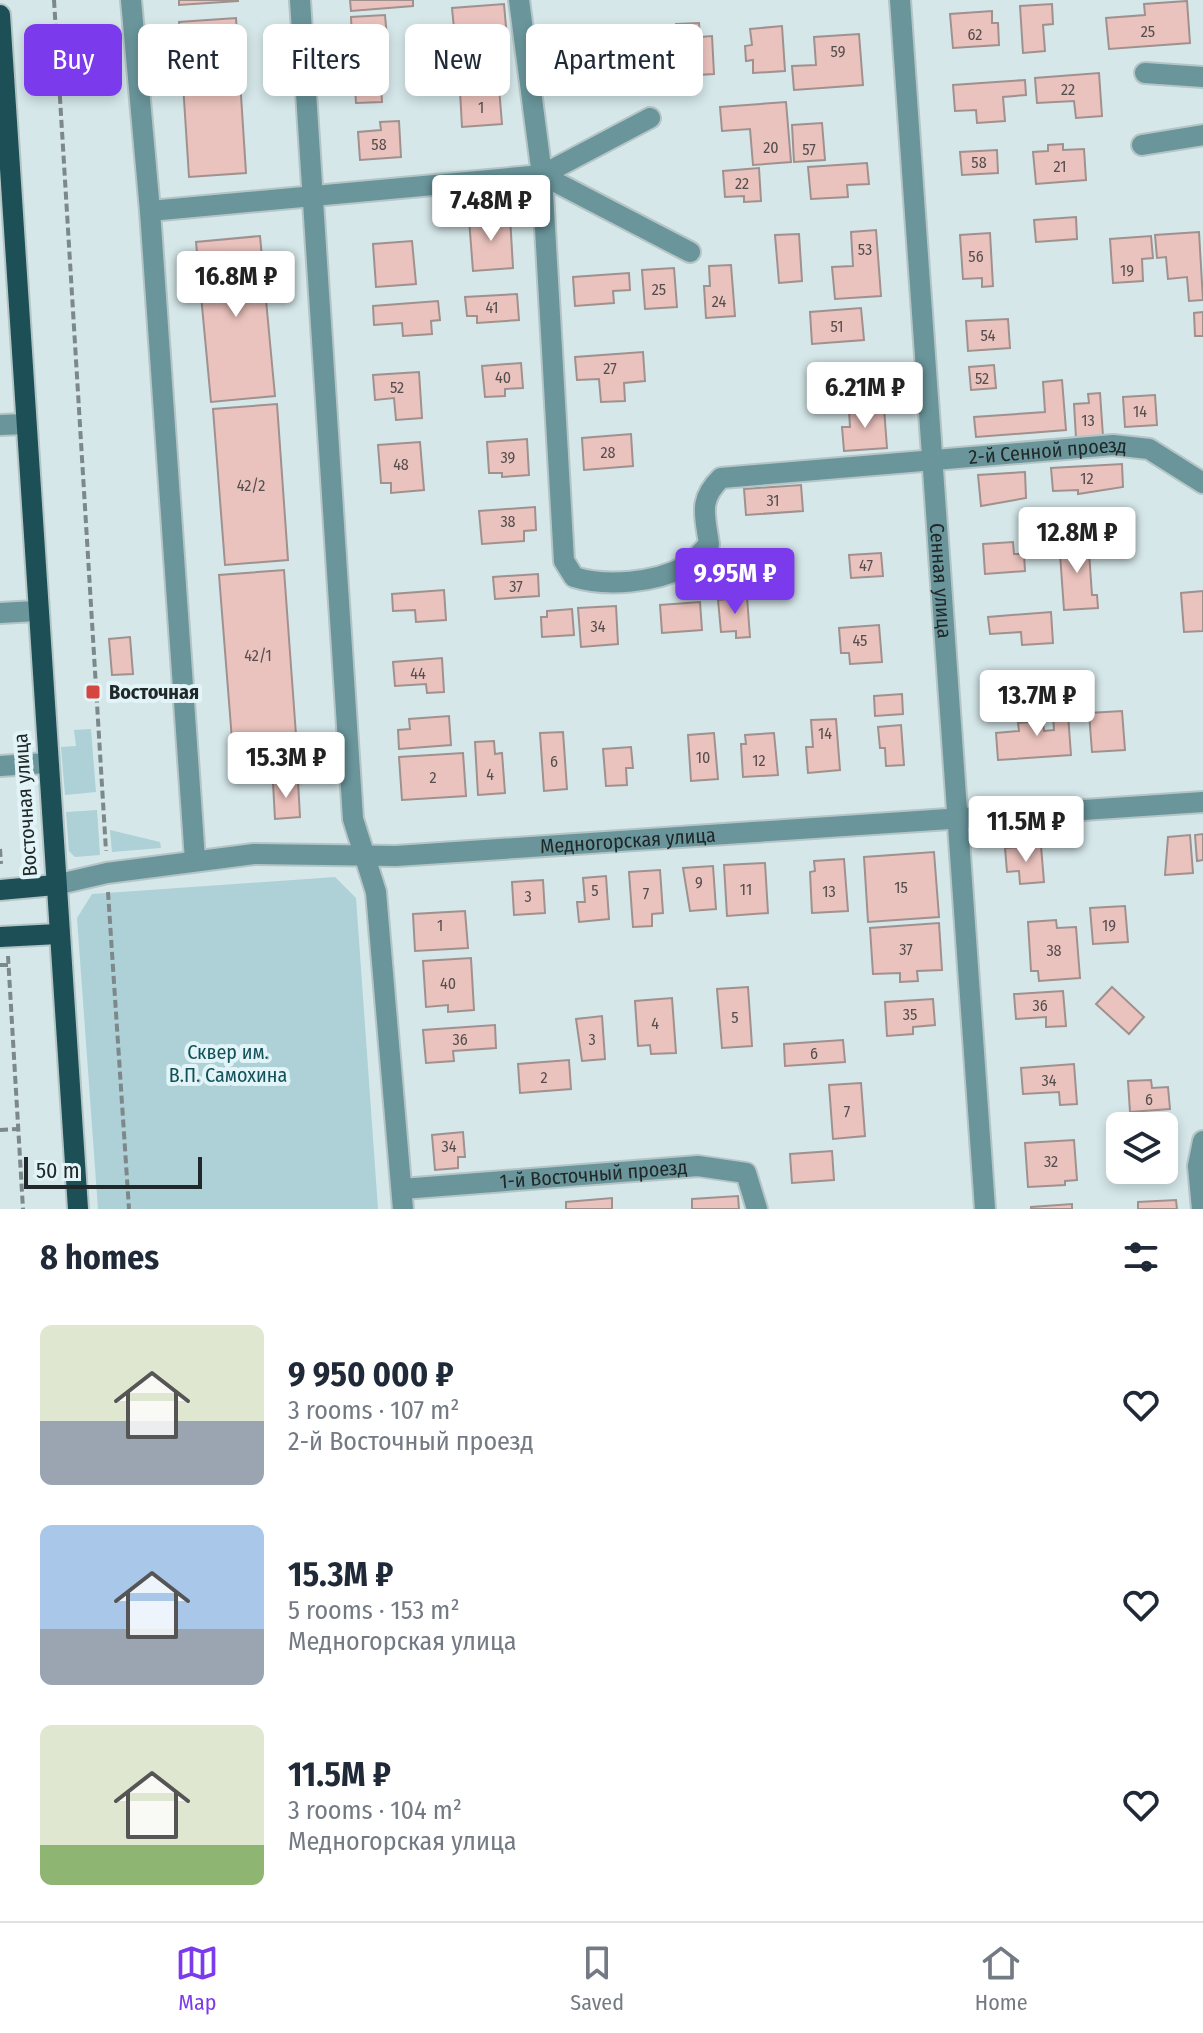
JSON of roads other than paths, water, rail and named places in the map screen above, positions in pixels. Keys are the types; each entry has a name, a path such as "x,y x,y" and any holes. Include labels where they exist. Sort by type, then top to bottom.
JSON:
{"main road":[{"name":"Восточная улица","path":"0,15 2,106 78,1209"},
{"path":"0,890 55,885"},
{"path":"4,944 58,934"}],"street":[{"path":"131,0 150,211 195,860"},
{"path":"300,0 353,819 376,892 403,1199"},
{"path":"519,0 542,175"},
{"name":"Сенная улица","path":"900,0 930,463 959,817 985,1209"},
{"path":"1145,73 1203,77"},
{"path":"150,211 542,175 650,118"},
{"path":"1142,145 1203,135"},
{"path":"542,175 690,252"},
{"name":"2-й Сенной проезд","path":"542,175 565,528 564,561 574,577 595,584 652,577 687,566 709,544 704,507 707,492 721,478 1134,445 1149,449 1203,483"},
{"path":"0,425 26,424"},
{"path":"0,613 36,611"},
{"path":"0,766 47,763"},
{"name":"Медногорская улица","path":"55,885 107,873 195,860 314,852 365,856 1203,802"},
{"path":"1202,1209 1198,1166 1203,1141"},
{"name":"1-й Восточный проезд","path":"403,1199 698,1166 746,1173 757,1209"}],"place":[{"name":"Восточная","path":"93,692"}],"park label":[{"name":"Сквер им. В.П. Самохина","path":"228,1064"}]}
